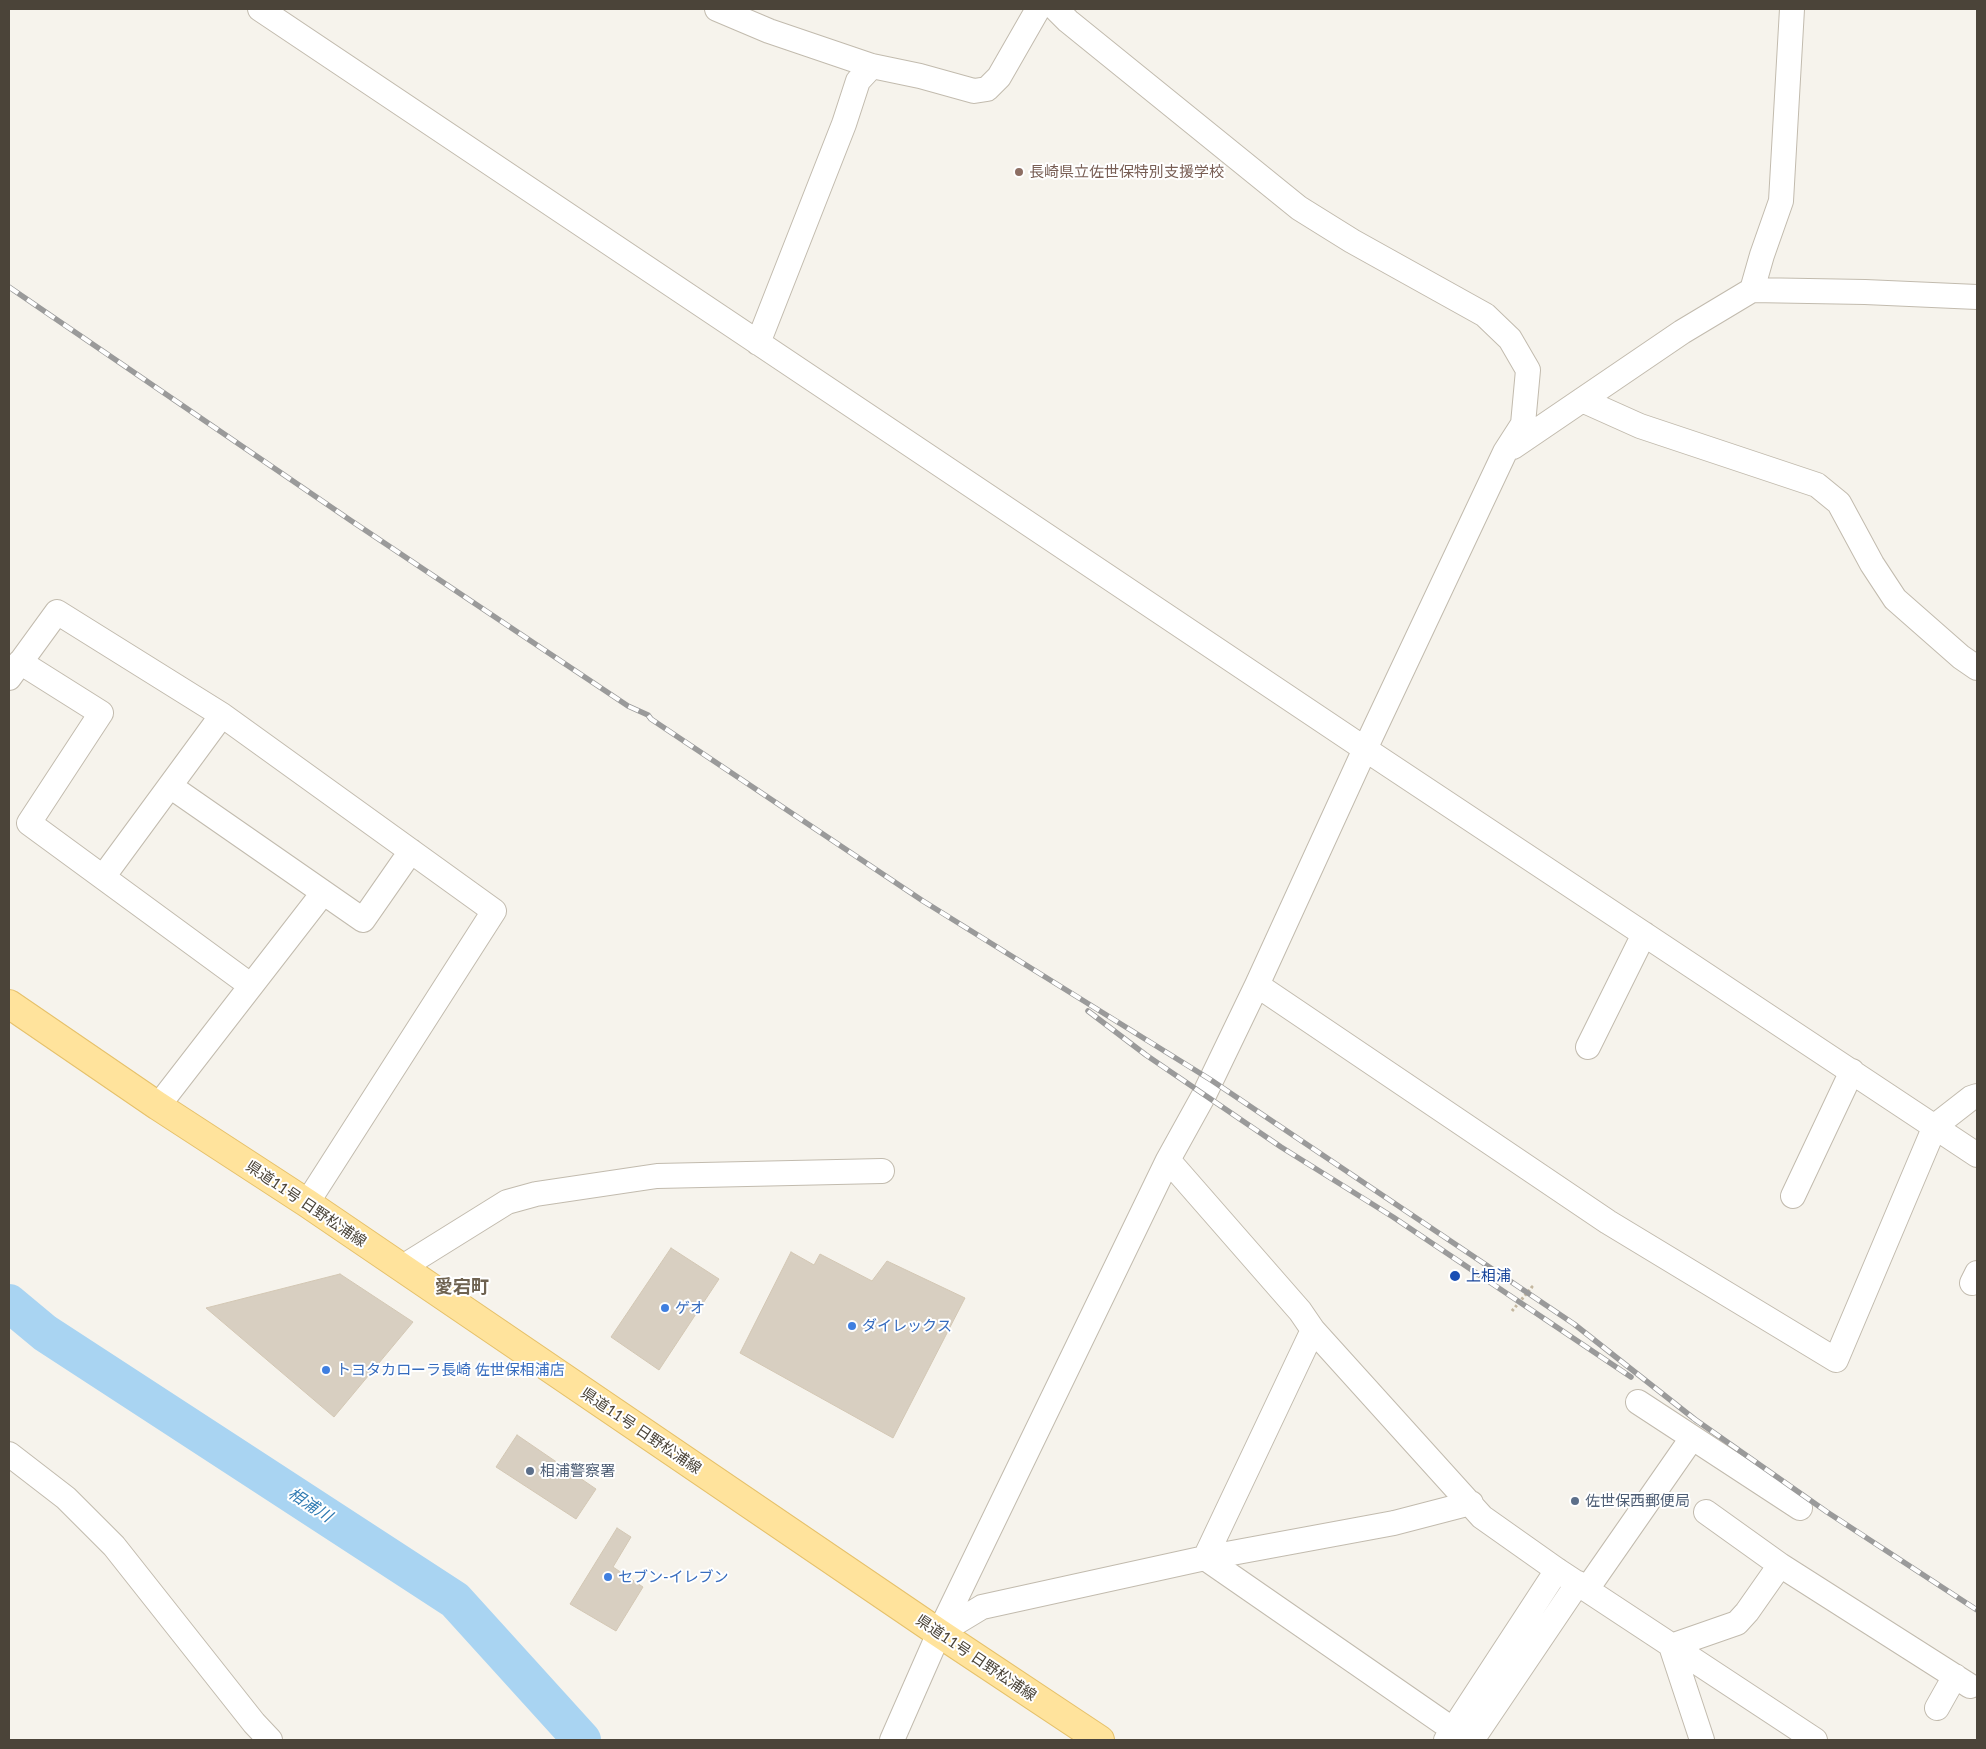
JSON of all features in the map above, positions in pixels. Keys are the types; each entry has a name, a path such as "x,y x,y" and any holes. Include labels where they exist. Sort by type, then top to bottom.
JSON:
{"main road":[{"name":"県道11号 日野松浦線","path":"9,1004 158,1106 307,1203 939,1634 1100,1740"}],"street":[{"path":"260,9 1365,749 1977,1155"},
{"path":"717,9 769,31 872,66 920,76 974,91 987,89 999,77 1038,9"},
{"path":"892,1740 939,1634 1168,1160 1204,1095 1257,985 1365,749 1505,452 1523,424 1528,370 1510,340 1485,316 1352,241 1299,208 1068,21 1056,9"},
{"path":"1752,290 1781,201 1792,9"},
{"path":"758,343 844,124 858,82 872,66"},
{"path":"1505,452 1682,332 1752,290 1977,296"},
{"path":"1582,400 1640,426 1817,485 1839,503 1872,564 1895,599 1961,658 1977,668"},
{"path":"250,985 29,823 101,712 14,670 57,612 222,714 494,911 307,1203"},
{"path":"103,877 222,714"},
{"path":"170,786 363,920 411,852"},
{"path":"158,1106 323,892"},
{"path":"1588,1047 1644,934"},
{"path":"1257,985 1608,1222 1836,1360 1935,1126 1970,1098 1977,1096"},
{"path":"1793,1196 1852,1071"},
{"path":"1168,1160 1300,1311 1313,1330 1482,1517 1557,1570 1815,1740"},
{"path":"401,1268 507,1202 536,1194 657,1176 882,1171"},
{"path":"1205,1558 1313,1330"},
{"path":"1638,1402 1800,1508"},
{"path":"1460,1738 1583,1586 1692,1438"},
{"path":"9,1454 66,1498 114,1546 254,1723 270,1740"},
{"path":"939,1634 982,1607 1205,1558 1394,1523 1471,1503"},
{"path":"1706,1512 1780,1565 1962,1681 1937,1708"},
{"path":"1205,1558 1460,1738"},
{"path":"1671,1646 1737,1623 1780,1565"},
{"path":"1460,1738 1557,1570"},
{"path":"1671,1646 1702,1740"}],"path":[{"path":"1512,1311 1532,1288 1529,1285"}],"building":[{"name":"ゲオ","path":"671,1248 719,1279 659,1370 611,1337"},
{"name":"ダイレックス","path":"791,1252 814,1265 820,1254 872,1281 887,1261 965,1298 893,1438 740,1353"},
{"name":"トヨタカローラ長崎 佐世保相浦店","path":"340,1274 413,1322 334,1417 206,1308"},
{"name":"相浦警察署","path":"517,1435 596,1489 576,1519 496,1467"},
{"name":"セブン-イレブン","path":"617,1528 631,1537 613,1567 643,1587 616,1631 570,1604"}],"waterway":[{"name":"相浦川","path":"9,1303 45,1333 455,1600 582,1740"}],"railway":[{"path":"9,287 350,520 628,706 648,715 651,719 923,901 1211,1080 1574,1324 1697,1421"},
{"path":"1088,1011 1146,1055 1281,1147 1393,1217 1631,1377"},
{"path":"1693,1418 1827,1512 1977,1610"}],"place":[{"name":"長崎県立佐世保特別支援学校","path":"1019,172"},
{"name":"上相浦","path":"1455,1276"},
{"name":"ゲオ","path":"665,1308"},
{"name":"ダイレックス","path":"852,1326"},
{"name":"トヨタカローラ長崎 佐世保相浦店","path":"326,1370"},
{"name":"相浦警察署","path":"530,1471"},
{"name":"佐世保西郵便局","path":"1575,1501"},
{"name":"セブン-イレブン","path":"608,1577"}],"district":[{"name":"愛宕町","path":"462,1287"}]}
